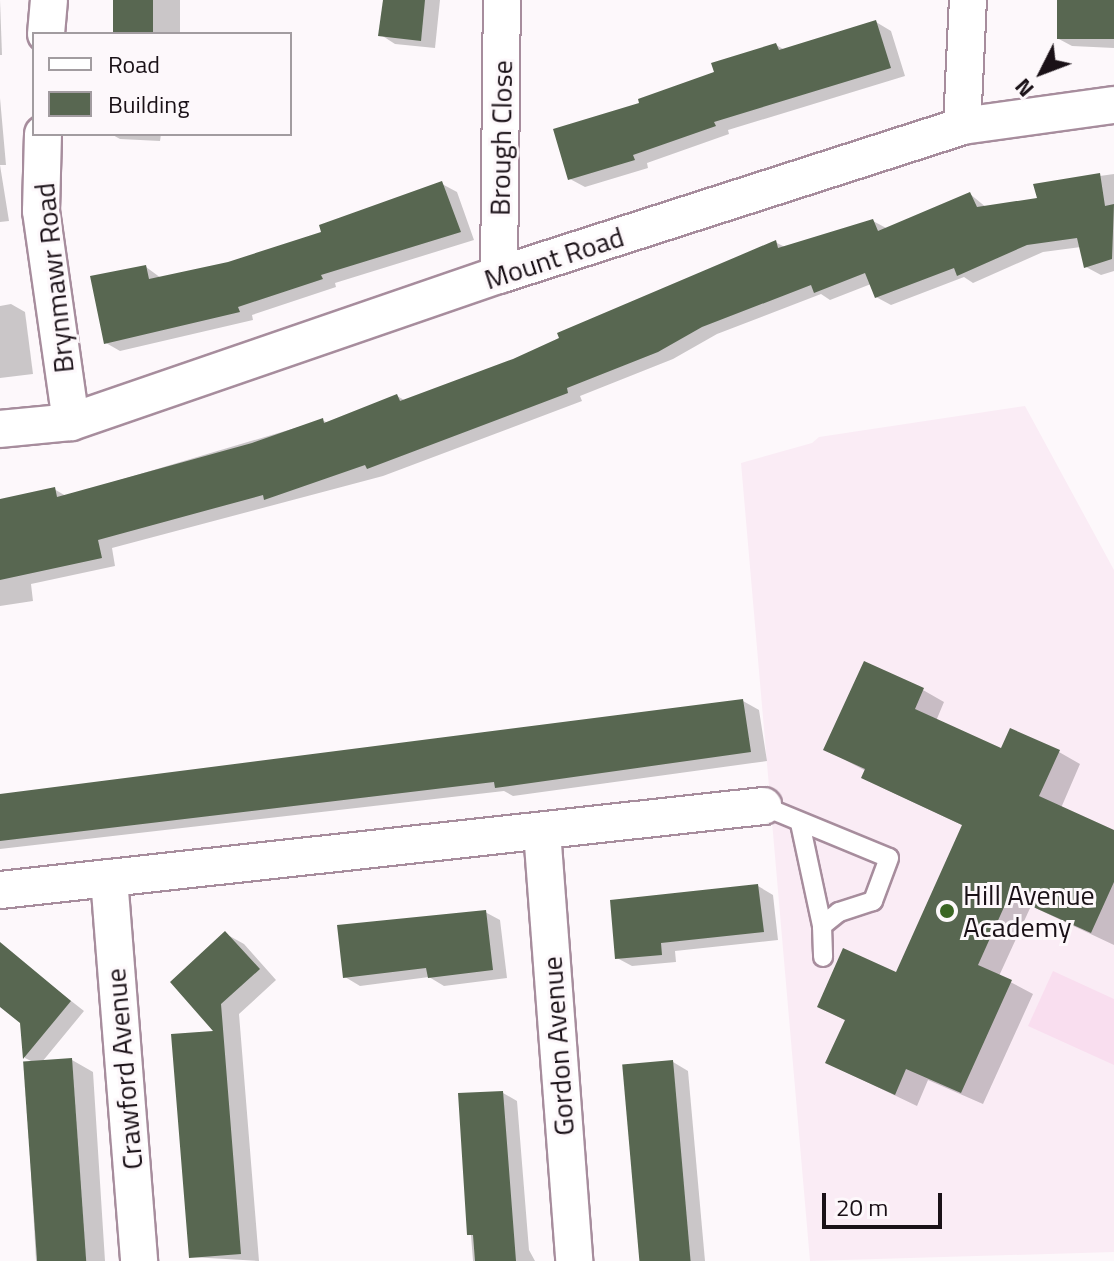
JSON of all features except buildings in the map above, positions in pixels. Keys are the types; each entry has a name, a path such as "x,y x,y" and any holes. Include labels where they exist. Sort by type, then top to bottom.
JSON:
{"street":[{"path":"46,32 49,0"},
{"name":"Brough Close","path":"499,275 502,0"},
{"path":"962,126 968,0"},
{"name":"Mount Road","path":"0,429 71,422 499,275 962,126 1114,105"},
{"name":"Brynmawr Road","path":"43,136 41,211 71,422"},
{"path":"0,890 763,806"},
{"name":"Gordon Avenue","path":"542,831 574,1261"},
{"name":"Crawford Avenue","path":"109,878 139,1261"}],"lane":[{"path":"763,806 889,858 873,901 839,912 822,926"},
{"path":"800,823 822,926 823,957"}],"shaded area":[{"name":"Hill Avenue Academy","path":"1025,406 1114,570 1114,1252 810,1261 741,463 812,443 819,437"},
{"path":"1053,971 1114,999 1114,1065 1028,1026"}],"place":[{"name":"Hill Avenue Academy","path":"947,911"}]}
